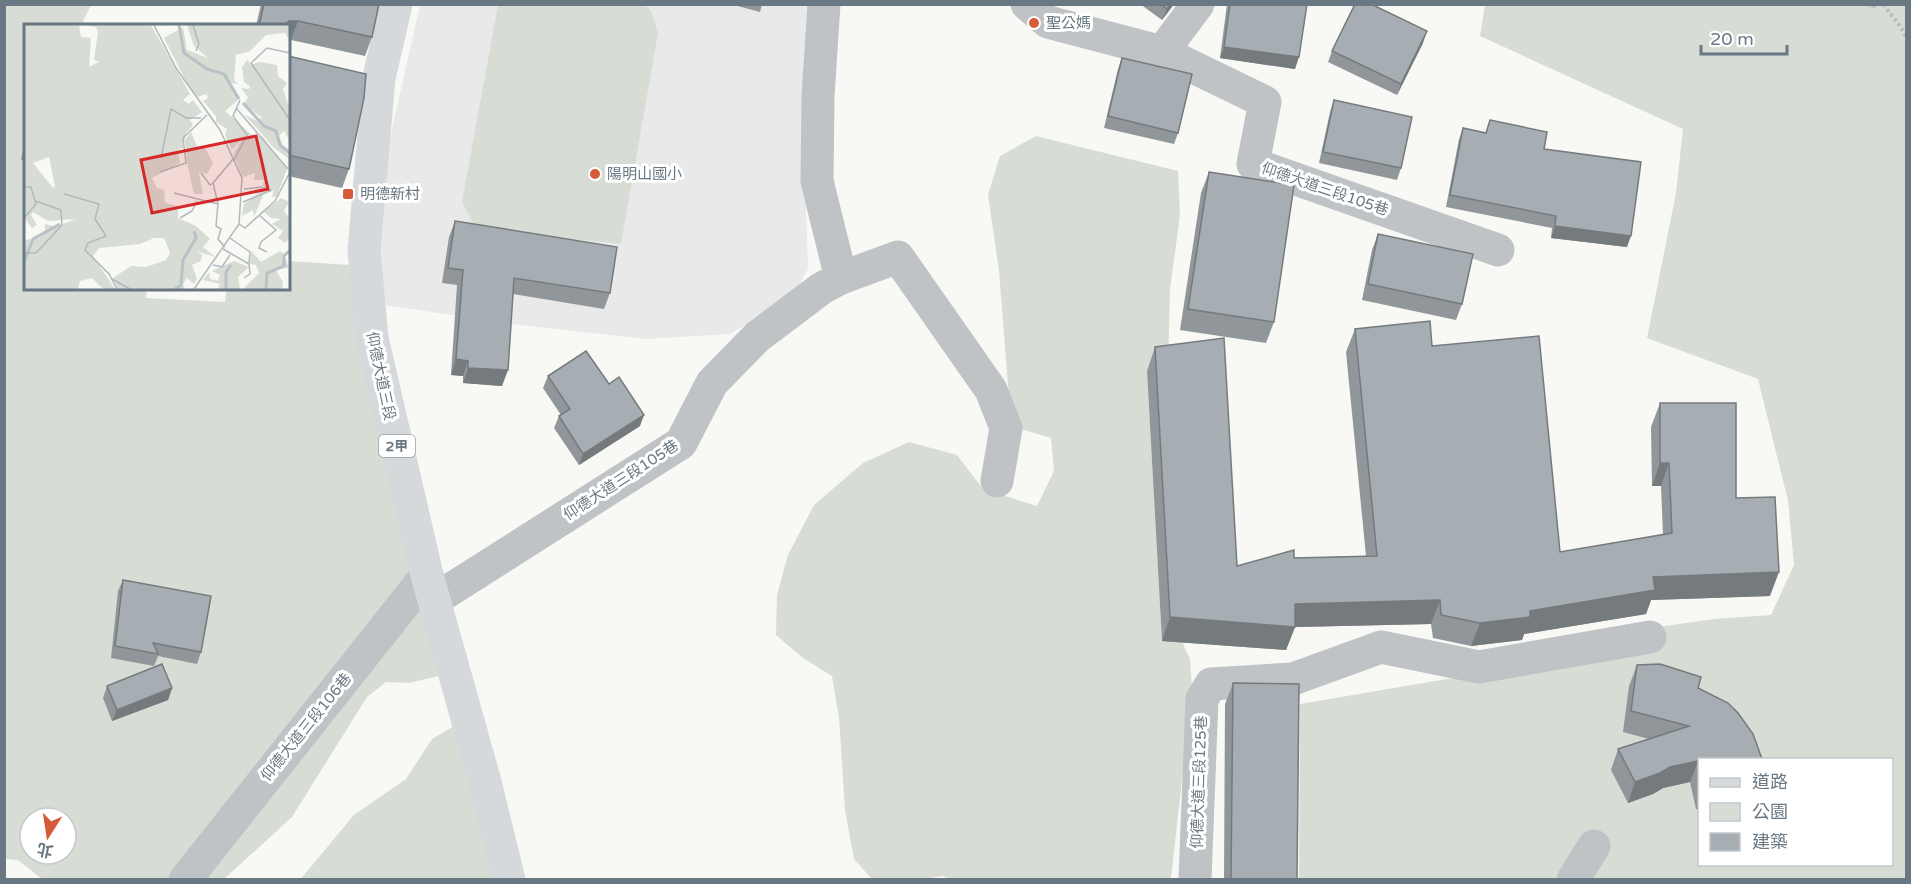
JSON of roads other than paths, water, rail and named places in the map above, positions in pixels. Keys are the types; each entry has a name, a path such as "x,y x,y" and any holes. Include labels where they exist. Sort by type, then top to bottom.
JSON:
{"main road":[{"name":"仰德大道三段","path":"396,4 379,78 364,250 372,338 430,587 485,782 509,879"}],"lane":[{"path":"824,4 818,96 817,181 841,278"},
{"name":"仰德大道三段105巷","path":"1027,4 1048,22 1161,52 1265,102 1253,164 1498,250"},
{"path":"1161,52 1198,4"},
{"path":"345,70 379,78"},
{"name":"仰德大道三段105巷","path":"430,587 681,443 712,383 757,337 822,288 841,278 898,257 991,390 1006,428 998,481"},
{"name":"仰德大道三段106巷","path":"185,879 430,587"},
{"name":"仰德大道三段125巷","path":"1195,879 1202,699 1211,684 1293,679 1381,647 1479,668 1650,637"},
{"path":"1573,879 1594,846"}],"place":[{"name":"聖公媽","path":"1034,23"},
{"name":"陽明山國小","path":"595,174"},
{"name":"明德新村","path":"348,194"}]}
